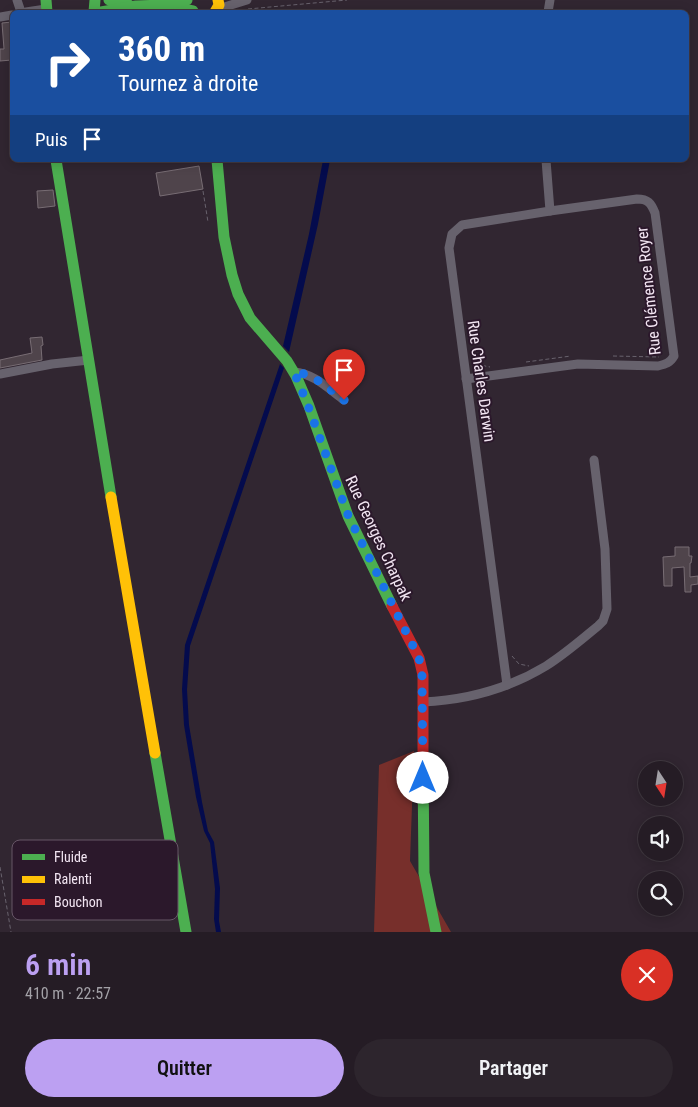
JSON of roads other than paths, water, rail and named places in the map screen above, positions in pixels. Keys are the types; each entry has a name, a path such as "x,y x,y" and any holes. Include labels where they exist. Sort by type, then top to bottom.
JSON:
{"street":[{"path":"109,0 136,6"},
{"path":"164,5 186,0"},
{"path":"113,10 136,6 164,5 193,8"},
{"path":"217,7 248,5"},
{"path":"56,162 170,840"},
{"name":"Rue Georges Charpak","path":"218,162 225,246 229,269 236,290 246,312 294,372 348,515 419,658 423,702 424,873 432,920 436,932"},
{"path":"546,162 550,211"},
{"name":"Rue Clémence Royer","path":"466,380 578,364 658,366 671,361 674,356 655,214 649,201 637,199 550,211"},
{"name":"Rue Charles Darwin","path":"507,686 449,248 452,234 456,229 469,222 550,211"},
{"path":"0,374 52,364 89,360"},
{"path":"294,372 306,374 344,400"},
{"path":"423,702 475,696 507,686 547,665 603,621 607,609 605,549 594,460"},
{"path":"178,885 186,932"}]}
